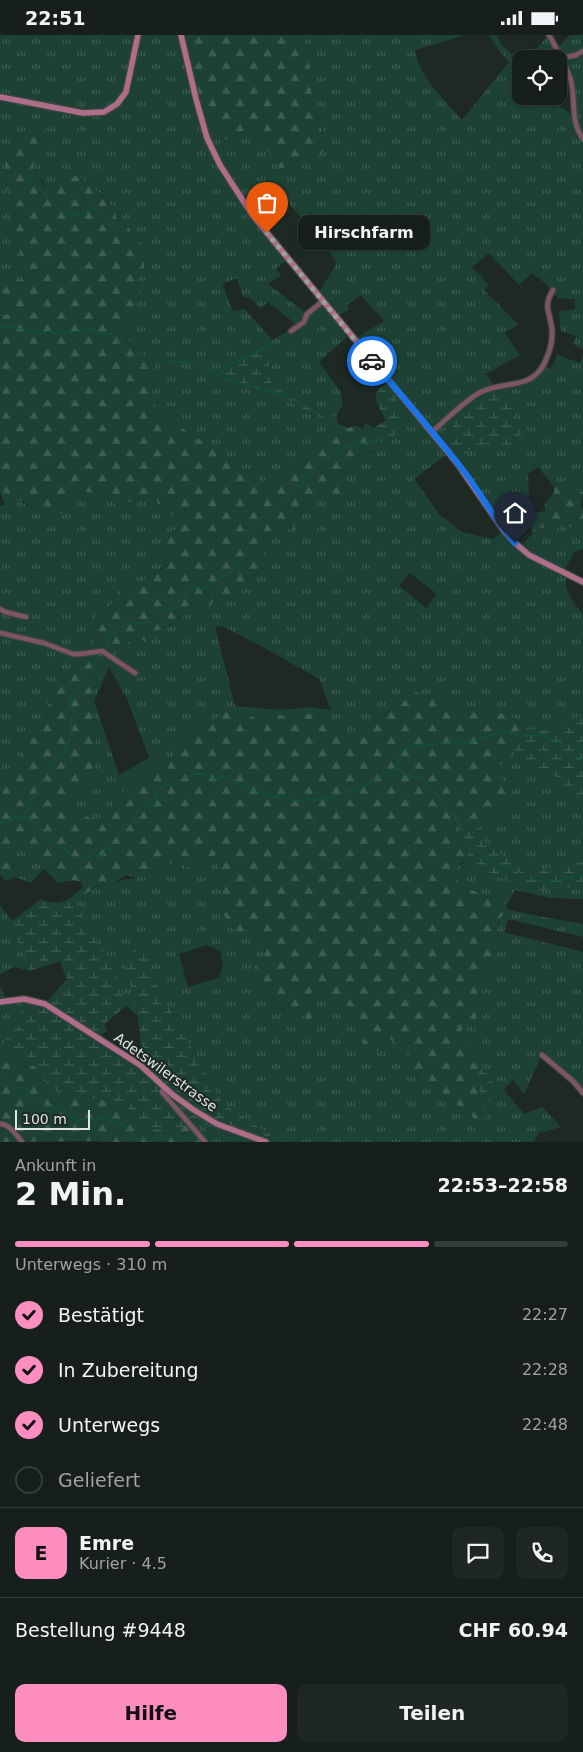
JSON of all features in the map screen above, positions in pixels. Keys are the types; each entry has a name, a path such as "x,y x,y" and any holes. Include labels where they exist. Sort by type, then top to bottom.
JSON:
{"street":[{"path":"0,97 83,113 104,112 117,105 126,92 138,35"},
{"path":"181,35 207,138 223,169 258,222 432,432 466,475 504,531 529,555 583,582"},
{"path":"549,35 557,50"},
{"path":"567,58 583,51"},
{"path":"567,72 572,84 576,128 583,139"},
{"path":"432,432 480,392 530,379 539,371 552,345 552,329 547,299 553,290"},
{"path":"291,331 304,322 307,314 323,301"},
{"path":"0,609 26,617"},
{"path":"0,633 44,643 72,653 80,654 102,651 135,673"},
{"name":"Adetswilerstrasse","path":"0,1002 24,999 45,1004 140,1065 186,1105 217,1124 266,1142"},
{"path":"542,1055 573,1081 583,1093"},
{"path":"164,1087 163,1095 177,1108 205,1142"},
{"path":"0,1124 11,1128 22,1142"}],"green space":[{"path":"0,35 181,35 213,123 224,140 246,130 254,132 324,134 312,98 308,56 302,35 465,35 415,50 421,69 427,78 462,120 509,62 489,35 497,35 501,44 512,54 512,105 559,105 573,116 569,74 567,76 567,50 536,50 548,35 557,49 570,35 583,35 583,349 573,344 576,336 561,331 559,311 575,309 575,299 558,298 545,283 532,273 519,285 489,253 472,267 489,285 484,290 518,324 505,333 520,355 486,374 495,387 530,380 543,366 551,369 557,355 580,363 583,354 583,492 558,485 554,487 538,467 528,474 529,508 500,525 449,453 414,479 439,514 462,532 493,539 504,531 520,547 532,534 532,529 556,526 556,522 564,521 570,527 576,527 583,531 583,549 573,553 564,572 568,574 566,579 567,590 583,614 583,899 550,898 515,890 507,905 490,896 465,888 449,873 465,862 456,827 482,827 496,815 509,809 492,769 518,753 525,730 509,714 453,707 438,698 408,691 406,700 364,730 346,731 317,714 301,713 288,717 270,712 255,719 194,739 172,762 157,760 118,797 104,819 96,822 69,805 74,790 97,771 91,760 99,724 92,715 90,695 100,679 109,655 139,635 167,627 195,608 225,595 258,573 267,547 277,530 294,528 304,500 345,493 345,475 349,461 357,456 374,452 373,434 362,431 365,423 374,428 386,420 376,398 378,389 389,382 354,339 384,321 361,295 347,305 349,309 337,317 350,334 319,362 340,391 343,404 336,416 338,424 324,449 306,449 292,473 267,485 156,410 151,386 154,374 140,353 115,327 142,295 136,281 144,271 144,262 149,248 135,238 129,228 116,218 109,202 96,191 80,183 63,178 46,188 33,166 16,154 4,161 7,176 4,182 11,197 24,281 8,278 8,314 0,317","holes":["283,197 325,245 337,263 318,294 323,301 307,314 268,284 281,275 276,269 288,259 254,216","237,278 243,297 250,298 261,308 268,302 298,326 272,340 245,309 233,311 222,284","410,573 437,594 426,608 399,586","215,626 224,627 319,679 331,710 312,707 281,710 235,706","109,667 127,699 149,758 119,775 94,701"]},
{"path":"181,35 302,35 307,51 311,92 324,137 325,150 313,159 307,151 281,169 254,132 246,130 224,140 213,124 203,126"},
{"path":"32,129 54,132 33,166 45,188 68,177 79,176 84,178 86,185 102,195 115,210 116,218 129,228 135,238 149,248 144,262 144,271 136,281 142,295 141,301 133,305 135,310 132,317 115,327 135,349 153,361 155,370 152,386 156,410 267,485 292,473 306,449 324,449 338,424 349,428 355,425 379,437 386,443 349,461 345,475 345,493 332,504 319,498 304,500 294,529 277,530 267,547 258,573 245,581 243,588 230,596 225,595 214,599 207,612 195,608 175,622 152,632 152,638 145,642 139,636 129,641 126,647 109,655 100,679 90,695 92,715 99,724 91,760 97,771 74,790 69,805 96,822 104,819 118,797 157,760 172,762 177,737 187,733 194,739 197,729 230,710 245,711 255,719 270,712 288,717 301,713 317,714 346,731 364,730 406,700 408,690 438,698 453,707 509,714 525,730 536,729 547,736 493,769 513,790 509,809 496,815 482,828 467,821 470,845 468,856 450,873 465,888 490,896 507,905 505,914 500,918 497,930 499,938 495,952 495,967 476,982 479,1000 476,1021 461,1030 470,1043 475,1045 482,1060 476,1080 477,1089 482,1094 487,1116 478,1122 462,1107 449,1102 440,1090 432,1089 420,1082 405,1047 384,1036 378,1037 382,1047 374,1053 367,1045 362,1047 365,1036 358,1030 355,1020 315,986 305,1005 313,1017 307,1021 298,1009 285,1012 264,988 257,985 255,966 263,964 268,933 245,935 231,928 224,915 218,854 201,858 192,867 186,867 183,860 164,866 159,871 136,878 127,875 111,884 91,886 90,891 79,897 72,897 83,887 81,882 73,880 58,883 22,848 7,849 3,855 13,864 15,877 6,881 0,875 0,779 4,769 17,770 25,748 46,720 53,691 86,653 86,647 94,640 96,615 111,605 123,582 142,581 169,565 163,560 163,554 167,547 162,534 178,529 180,520 167,511 166,506 158,504 154,495 131,501 120,507 103,496 71,490 68,511 53,515 32,510 25,502 13,499 5,492 0,492 0,317 8,314 2,281 8,278 24,280 11,197 4,182 7,176 4,161 16,154 19,142"},
{"path":"263,347 268,355 272,388 286,393 318,413 336,416 338,424 314,415 281,396 215,375 231,362"},
{"path":"390,382 400,394 396,400 401,418 396,433 386,443 378,441 373,434 374,428 386,420 377,403 376,394"},
{"path":"495,387 496,392 507,401 524,432 521,434 520,445 509,451 500,450 495,440 469,450 457,463 441,444 454,432 451,415 470,399"},
{"path":"558,485 583,492 581,507 583,510 583,531 576,527 570,527 564,521 556,522 556,526 532,529 529,513 545,511 545,504 554,492 554,487"},
{"path":"71,490 103,496 120,507 131,501 154,495 166,506 167,511 180,520 178,529 163,554 169,564 142,581 123,582 111,605 96,615 94,640 86,647 86,653 53,691 46,720 25,748 17,770 4,769 0,779 0,505 5,505 0,492 5,492 32,510"},
{"path":"583,715 583,799 561,786 555,776 513,756 514,741"},
{"path":"467,820 482,828 483,841 506,857 524,865 542,868 570,862 583,862 583,885 544,891 521,886 465,862 470,851 456,827"},
{"path":"22,848 45,868 31,883 15,877 14,864 3,855 6,849"},
{"path":"218,853 224,915 245,935 268,932 263,964 257,985 264,988 284,1012 305,1005 315,986 355,1020 358,1030 377,1037 384,1036 405,1047 417,1080 440,1090 449,1102 462,1107 478,1122 470,1043 461,1030 479,1000 476,982 495,967 495,952 499,938 497,930 500,918 505,914 506,909 583,924 583,937 508,919 504,932 583,952 583,1093 542,1055 524,1094 513,1079 504,1090 524,1114 542,1107 561,1127 539,1133 534,1142 205,1142 3,1042 0,1044 0,986 7,1001 20,999 45,1004 67,979 60,961 30,971 15,967 0,974 0,905 10,919 14,920 41,899 50,904 66,901 72,897 79,897 91,886 136,878 159,871 164,866 183,860 213,856","holes":["207,945 220,951 223,966 219,978 188,987 179,954","126,1006 138,1016 143,1056 140,1064 96,1037 107,1031 104,1024"]},
{"path":"72,897 115,973 126,1006 104,1024 107,1031 96,1037 140,1064 142,1061 138,1016 125,962 134,951 147,945 155,982 222,1103 281,1142 243,1142 200,1122 192,1126 156,1130 120,1102 58,1093 46,1082 36,1067 17,1057 3,1042 18,1022 24,999 45,1004 67,979 60,961 30,971 16,934 14,921 41,899 57,903"},
{"path":"3,1042 17,1057 36,1067 46,1082 58,1093 120,1102 156,1130 192,1126 205,1142 0,1142 0,1044"},
{"path":"481,1064 498,1091 493,1094 490,1100 492,1108 486,1111 482,1094 477,1089 476,1080"}],"waterway":[{"path":"8,178 13,177 17,172"},
{"path":"26,176 63,211 72,214 86,214 90,208 94,207 101,215 131,233"},
{"path":"0,328 13,327 39,334 48,331 59,334 93,329 107,335 112,334 127,356 137,364 149,366"},
{"path":"273,342 251,356 229,364 218,375 286,396 331,420"},
{"path":"169,361 192,363 213,372"},
{"path":"106,648 109,643 109,635 116,632 126,623 143,623 159,612 174,608 190,589 198,587 200,590 227,575 245,553 248,547 249,536 254,526 265,515 269,515 278,508 278,504 302,486 309,473 321,462 340,453 345,448 365,442 378,441"},
{"path":"25,814 53,762 61,758 72,733 71,718 74,711 69,701 71,695 81,684 99,655"},
{"path":"0,825 15,817 25,816 35,822 50,839 75,857 86,858 93,855 103,855 108,844 119,836 121,831 136,821 135,814 143,806 156,804 156,792 166,784 169,786 197,774 203,774 216,779 221,776 268,796 275,797 281,794 291,801 318,799 340,795 348,790 356,790 398,765 401,751 418,745 454,741 468,743 501,732 520,736 541,735 562,743 573,755 583,759"},
{"path":"576,757 583,744"},
{"path":"395,767 407,776 423,778 428,786 437,794 448,813 454,814 458,824"},
{"path":"461,828 469,843 486,858 531,878 543,882 551,882 583,875"},
{"path":"0,1074 17,1087 28,1090 28,1098 79,1120 89,1118 113,1121 132,1131 135,1139 149,1142"},
{"path":"160,1142 162,1139 170,1138 178,1139 182,1142"}],"way so far":[{"path":"267,233 372,361"}],"place":[{"name":"Hirschfarm","path":"267,233"}],"route":[{"path":"372,361 466,475 504,531 515,543"}]}
